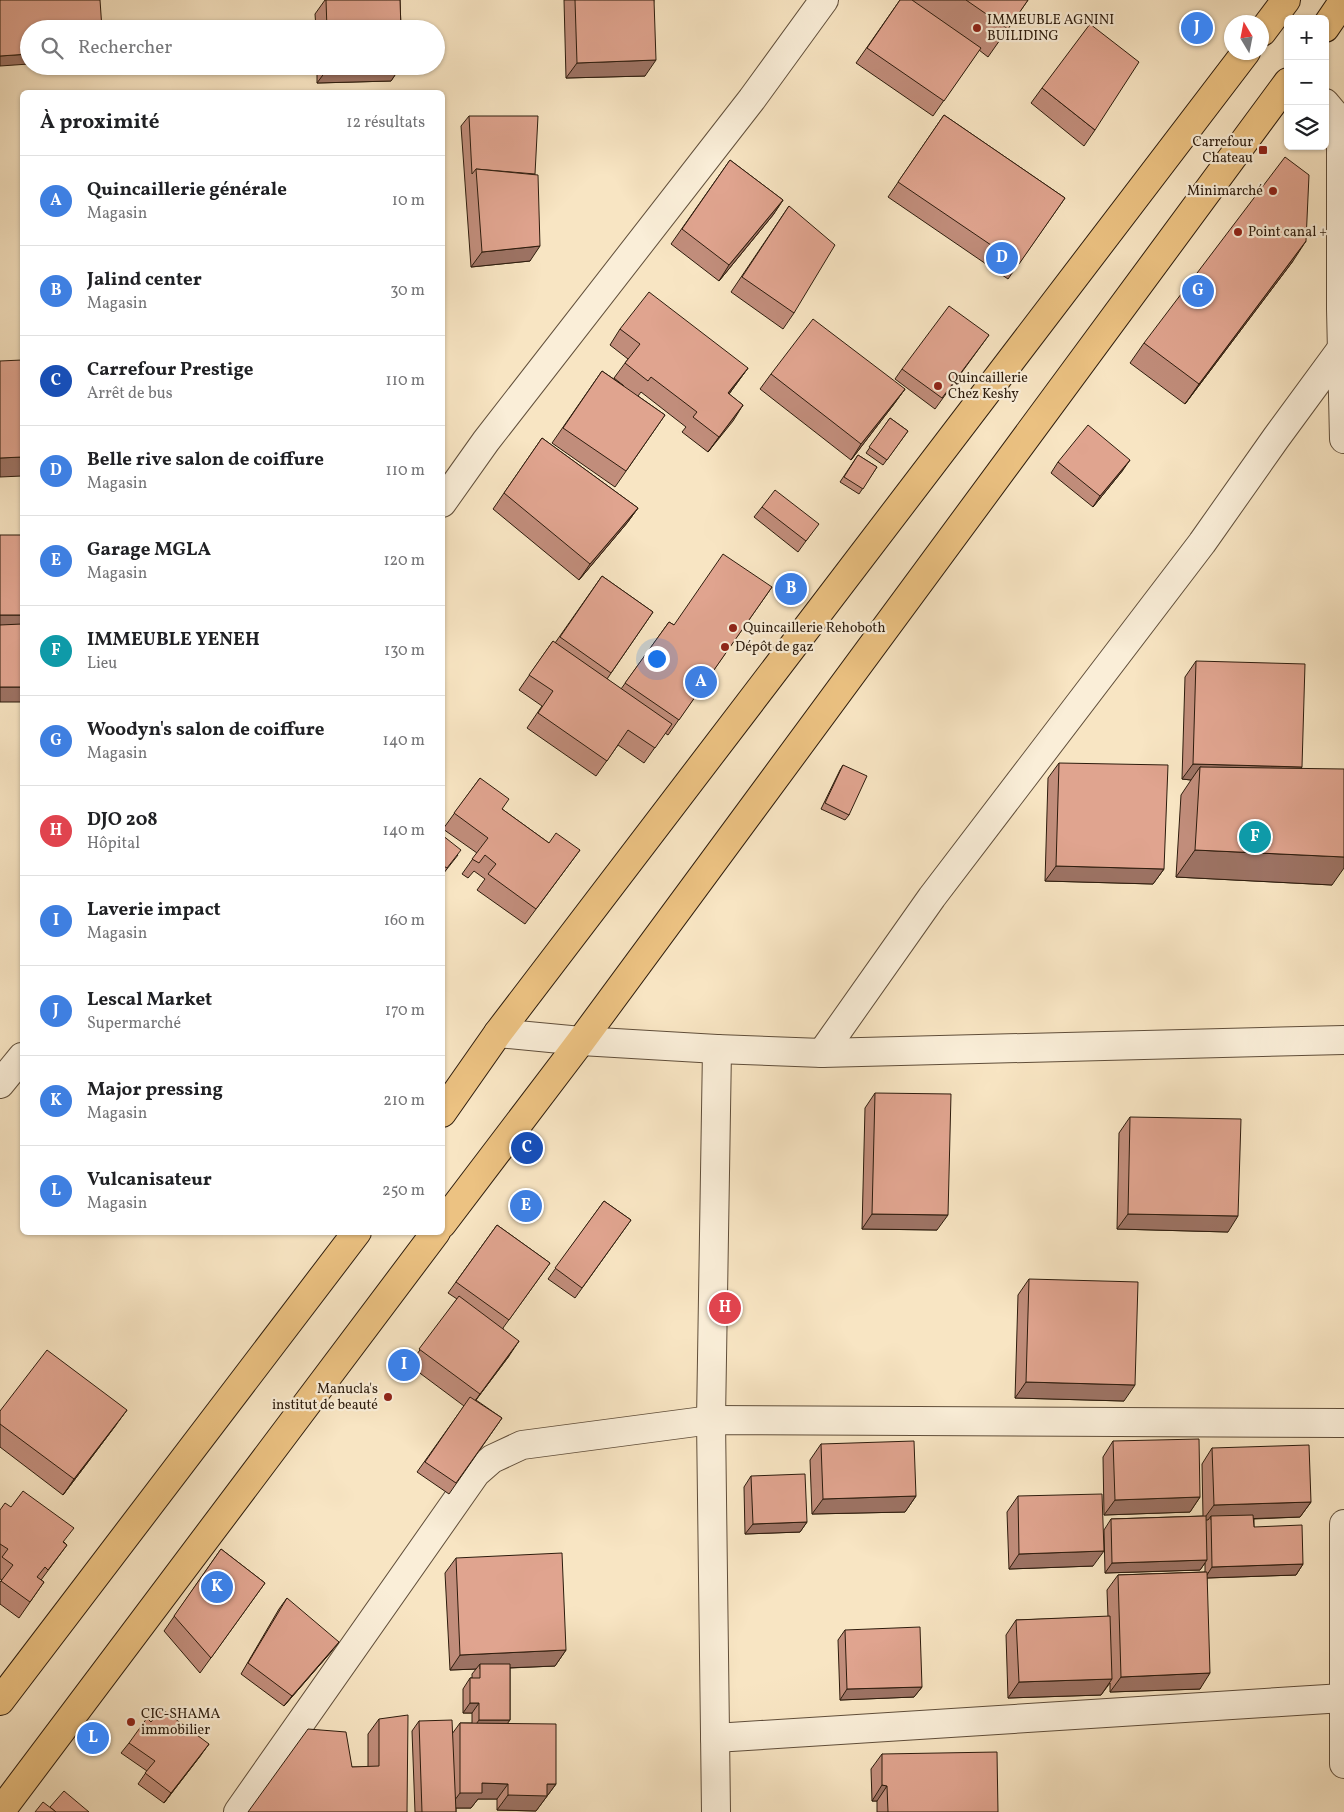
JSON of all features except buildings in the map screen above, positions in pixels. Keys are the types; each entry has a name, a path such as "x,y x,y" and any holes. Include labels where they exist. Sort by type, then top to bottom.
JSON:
{"main road":[{"path":"1269,23 1286,0"},
{"path":"1329,22 1344,0"},
{"path":"445,1109 498,1033 1240,60"},
{"path":"445,1220 580,1041 1284,87"},
{"path":"0,1701 355,1235"},
{"path":"0,1812 434,1235"}],"street":[{"path":"445,499 486,441 752,99 824,0"},
{"path":"1327,105 1342,122 1344,439"},
{"path":"822,1052 932,897 1202,543 1342,348"},
{"path":"498,1033 580,1041 717,1049 822,1052 1344,1040"},
{"path":"716,1812 711,1420 717,1049"},
{"path":"0,1084 20,1059"},
{"path":"238,1812 476,1474 492,1459 522,1445 711,1420 1344,1423"},
{"path":"1344,1524 1344,1764"},
{"path":"715,1738 1343,1698"}],"place":[{"name":"IMMEUBLE AGNINI BUILIDING","path":"977,28"},
{"name":"Lescal Market","path":"1197,28"},
{"name":"Carrefour Chateau","path":"1263,150"},
{"name":"Minimarché","path":"1273,191"},
{"name":"Point canal +","path":"1238,232"},
{"name":"Belle rive salon de coiffure","path":"1002,258"},
{"name":"Woodyn's salon de coiffure","path":"1198,291"},
{"name":"Quincaillerie Chez Keshy","path":"938,386"},
{"name":"Jalind center","path":"791,589"},
{"name":"Quincaillerie Rehoboth","path":"733,628"},
{"name":"Dépôt de gaz","path":"725,647"},
{"name":"Quincaillerie générale","path":"701,682"},
{"name":"IMMEUBLE YENEH","path":"1255,837"},
{"name":"Carrefour Prestige","path":"527,1148"},
{"name":"Garage MGLA","path":"526,1206"},
{"name":"DJO 208","path":"725,1308"},
{"name":"Laverie impact","path":"404,1365"},
{"name":"Manucla's institut de beauté","path":"388,1397"},
{"name":"Major pressing","path":"217,1587"},
{"name":"CIC-SHAMA immobilier","path":"131,1722"},
{"name":"Vulcanisateur","path":"93,1738"}]}
